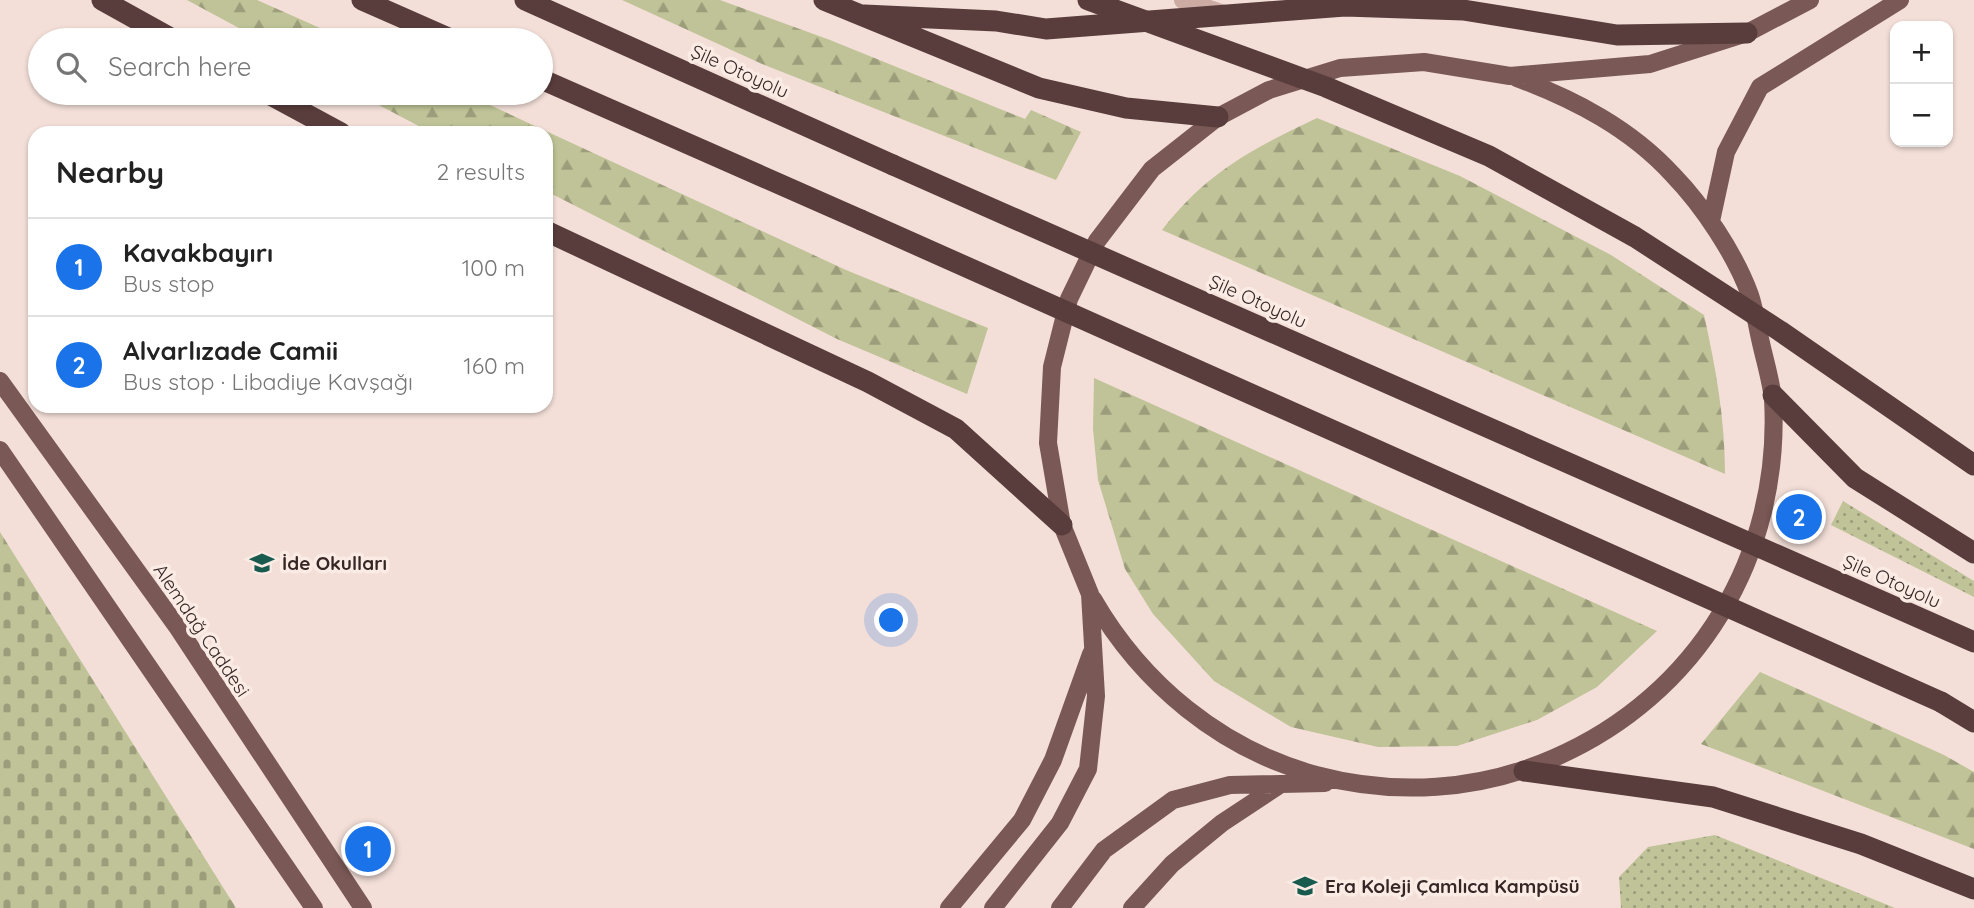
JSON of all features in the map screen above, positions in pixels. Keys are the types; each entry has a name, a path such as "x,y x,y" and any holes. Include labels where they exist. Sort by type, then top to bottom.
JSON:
{"highway":[{"path":"102,0 152,28"},
{"path":"362,0 426,28"},
{"name":"Şile Otoyolu","path":"525,0 1974,642"},
{"path":"824,0 1040,88 1126,108 1218,117"},
{"path":"1088,0 1326,87 1489,156 1635,237 1780,331 1974,465"},
{"path":"864,15 996,21 1046,29 1345,6 1463,10 1617,35 1747,33"},
{"path":"553,84 1941,702 1974,722"},
{"path":"289,105 328,126"},
{"path":"553,235 868,382 956,429 1062,525"},
{"path":"1773,395 1855,478 1974,553"},
{"path":"1524,771 1713,797 1861,845 1974,889"}],"main road":[{"path":"1510,76 1650,64 1747,33 1810,0"},
{"path":"1711,221 1726,152 1760,88 1900,0"},
{"path":"1424,62 1510,76 1569,98 1623,131 1673,174 1711,221 1749,294 1773,395 1773,452 1761,524 1734,593 1694,654 1633,712 1588,743 1524,771 1460,786 1403,789 1343,782 1287,767 1233,742 1178,703 1143,670 1110,629 1090,594 1062,525 1048,443 1052,367 1069,299 1097,241 1152,169 1218,117 1269,90 1340,68 1424,62"},
{"name":"Alemdağ Caddesi","path":"0,381 178,628 363,908"},
{"path":"0,450 314,908"},
{"path":"993,908 1060,823 1088,769 1096,696 1090,594"},
{"path":"949,908 1022,820 1052,760 1093,647"},
{"path":"1060,908 1104,850 1173,800 1230,785 1343,782"},
{"path":"1132,908 1172,864 1222,823 1281,785"}],"street":[{"path":"1183,0 1227,15"}],"green space":[{"path":"187,0 257,0 320,28 239,28"},
{"path":"622,0 720,0 830,40 1025,119 1031,110 1081,132 1056,180 762,64"},
{"path":"379,105 490,105 535,126 419,126"},
{"path":"1317,118 1460,176 1611,255 1704,315 1719,394 1725,474 1162,230 1196,192 1214,177 1251,152"},
{"path":"553,134 846,270 988,328 967,394 837,339 553,195"},
{"path":"1094,378 1657,631 1597,687 1537,720 1457,746 1378,747 1291,727 1214,681 1153,614 1125,569 1098,480 1093,429"},
{"path":"1843,501 1974,581 1974,597 1831,525"},
{"path":"0,532 236,908 0,908"},
{"path":"1760,672 1944,755 1974,772 1974,849 1701,744"},
{"path":"1715,835 1895,908 1621,908 1619,877 1648,847"}],"place":[{"name":"Alvarlızade Camii","path":"1799,517"},
{"name":"İde Okulları","path":"262,563"},
{"name":"Kavakbayırı","path":"368,849"},
{"name":"Era Koleji Çamlıca Kampüsü","path":"1305,886"}]}
